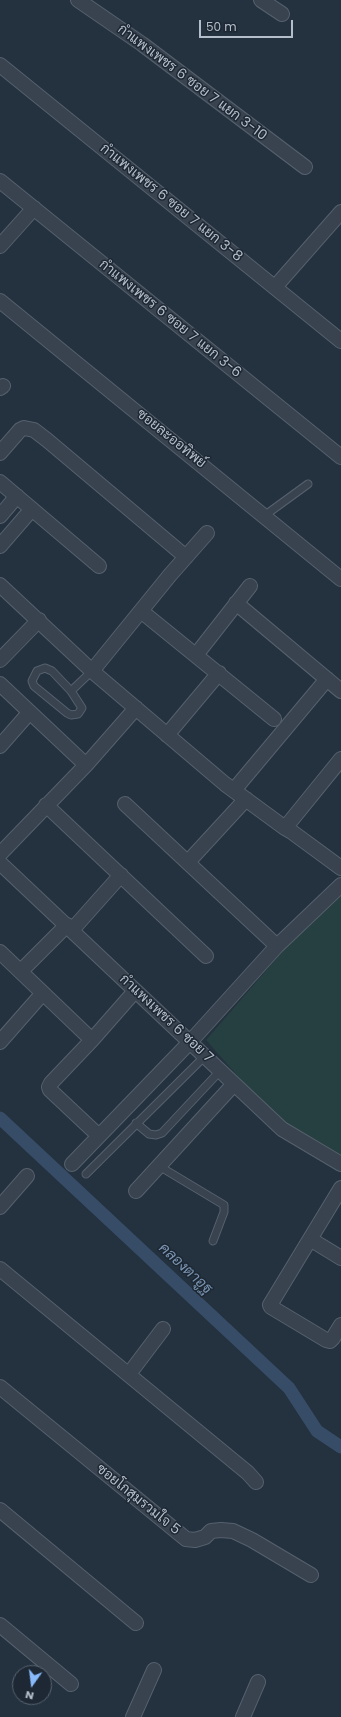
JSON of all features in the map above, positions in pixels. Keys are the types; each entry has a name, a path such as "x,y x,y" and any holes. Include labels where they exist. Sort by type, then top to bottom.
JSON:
{"street":[{"name":"กำแพงเพชร 6 ซอย 7 แยก 3-10","path":"78,0 142,44 305,167"},
{"path":"261,0 282,14"},
{"name":"กำแพงเพชร 6 ซอย 7 แยก 3-8","path":"0,65 341,340"},
{"name":"กำแพงเพชร 6 ซอย 7 แยก 3-6","path":"0,181 341,457"},
{"path":"0,246 34,208"},
{"path":"275,287 341,212"},
{"name":"ซอยละออทิพย์","path":"0,301 341,579"},
{"path":"0,453 20,430 24,428 34,430 48,440 186,557"},
{"path":"0,482 99,566"},
{"path":"0,516 17,496"},
{"path":"0,546 32,509"},
{"path":"92,671 186,557 207,534"},
{"path":"0,585 92,671 167,735 234,790 341,868"},
{"path":"196,655 250,586"},
{"path":"236,603 341,691"},
{"path":"142,611 274,719"},
{"path":"0,660 39,620"},
{"path":"167,735 219,674"},
{"path":"234,790 327,679"},
{"path":"0,684 29,713 86,765"},
{"path":"0,854 86,765 136,708"},
{"path":"0,746 29,713"},
{"path":"285,828 339,764"},
{"path":"188,862 246,799"},
{"path":"126,804 277,946"},
{"path":"46,805 206,956"},
{"name":"กำแพงเพชร 6 ซอย 7","path":"0,863 282,1129 341,1164"},
{"path":"21,971 69,927 121,875"},
{"path":"72,1164 190,1042 277,946 341,885"},
{"path":"0,952 92,1040"},
{"path":"99,1136 50,1090 49,1087 135,991"},
{"path":"0,1042 43,993"},
{"path":"136,1192 234,1084"},
{"path":"0,1207 27,1176"},
{"path":"341,1188 270,1305 326,1340 330,1341 341,1325"},
{"path":"310,1239 341,1258"},
{"path":"0,1269 248,1473 256,1482"},
{"path":"129,1374 162,1329"},
{"name":"ซอยโกสุมรวมใจ 5","path":"0,1388 186,1539 195,1540 205,1537 211,1531 233,1531 252,1540 310,1575"},
{"path":"0,1510 136,1623"},
{"path":"0,1625 72,1684"},
{"path":"133,1717 154,1670"},
{"path":"243,1717 258,1682"}],"lane":[{"path":"264,516 308,484"},
{"path":"46,668 52,671 71,691 82,708 78,714 71,715 67,713 34,686 32,681 37,671 46,668"},
{"path":"71,691 92,671"},
{"path":"86,1174 205,1056"},
{"path":"136,1123 149,1134 156,1135 162,1133 220,1071"},
{"path":"159,1166 224,1205 224,1212 213,1241"}],"green space":[{"path":"341,884 341,1159 283,1128 206,1040"}],"waterway":[{"name":"คลองตาอูฐ","path":"0,1118 289,1388 317,1431 341,1447"}]}
